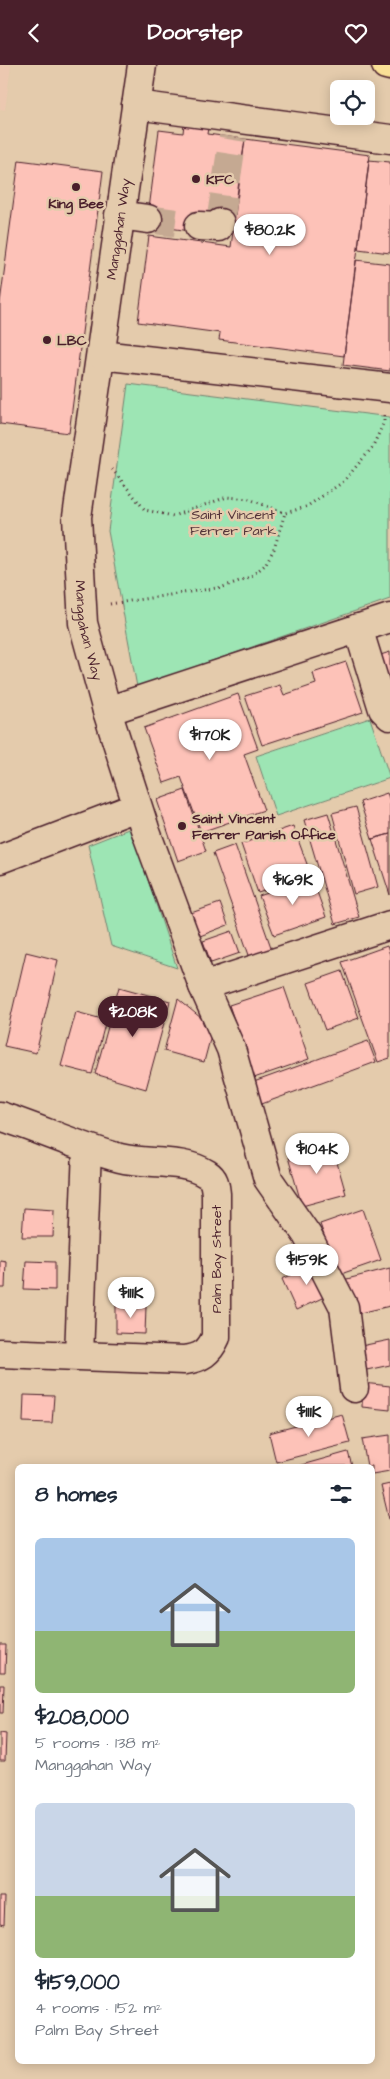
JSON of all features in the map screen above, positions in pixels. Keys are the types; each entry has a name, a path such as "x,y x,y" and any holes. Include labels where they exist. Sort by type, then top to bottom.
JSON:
{"street":[{"name":"Manggahan Way","path":"142,65 76,517 83,623 107,711 145,829 203,986 231,1049 268,1179 307,1235 344,1307 354,1388"},
{"path":"136,105 234,128 390,139"},
{"path":"119,215 148,219"},
{"path":"101,355 388,388"},
{"path":"107,711 390,618"},
{"path":"358,628 383,709 390,716"},
{"path":"0,859 126,811"},
{"path":"203,986 390,925"},
{"name":"Palm Bay Street","path":"0,1116 87,1149 123,1159 196,1169 208,1174 215,1183 216,1337 210,1349 198,1358 184,1360 0,1353"},
{"path":"79,1355 87,1149"}],"path":[{"path":"88,439 146,510 172,515 227,497 249,499 285,513 306,507 343,482 372,447 384,422 388,388"},
{"path":"82,605 123,603 224,587 250,577 265,565 274,549 285,513"}],"shaded area":[{"path":"0,65 11,65 5,110 0,109"}],"green space":[{"name":"Saint Vincent Ferrer Park","path":"128,384 390,417 390,599 137,687 108,531"},
{"path":"370,718 390,778 276,816 256,756"},
{"path":"131,828 177,968 111,946 88,845"}],"building":[{"name":"KFC","path":"184,124 208,128 207,134 245,139 233,224 200,220 198,232 147,225 159,130 183,133"},
{"path":"245,139 370,155 344,356 219,340 220,333 138,322 149,236 231,247"},
{"path":"19,160 103,171 69,433 0,424 0,303"},
{"path":"369,160 390,162 390,253 358,249"},
{"path":"356,260 390,264 390,371 343,365"},
{"path":"390,652 390,693 374,657"},
{"path":"346,662 363,712 262,745 245,696 280,685 284,695 316,684 313,673"},
{"path":"238,694 258,749 244,754 264,810 201,832 181,777 164,783 144,728"},
{"name":"Saint Vincent Ferrer Parish Office","path":"185,790 206,851 178,861 157,800"},
{"path":"387,793 390,801 390,834 372,839 360,802"},
{"path":"356,807 378,887 354,894 332,813"},
{"path":"328,813 359,917 335,924 304,820"},
{"path":"293,826 311,875 258,893 241,844"},
{"path":"390,834 390,895 372,839"},
{"path":"235,845 272,950 250,958 213,853"},
{"path":"312,878 326,917 274,935 259,896"},
{"path":"220,903 228,925 200,936 191,913"},
{"path":"232,931 240,953 211,963 203,941"},
{"path":"387,946 390,955 390,1058 378,1062 342,962"},
{"path":"26,952 58,960 36,1053 4,1046"},
{"path":"342,971 359,1018 325,1030 308,983"},
{"path":"119,987 170,1001 146,1089 95,1074"},
{"path":"284,987 309,1059 254,1078 229,1005"},
{"path":"178,999 213,1028 204,1062 164,1051"},
{"path":"76,1012 106,1020 92,1074 61,1066"},
{"path":"368,1041 376,1062 259,1105 251,1083"},
{"path":"332,1145 346,1194 302,1206 288,1157"},
{"path":"24,1208 54,1210 53,1237 22,1237"},
{"path":"363,1209 381,1260 338,1275 320,1224"},
{"path":"0,1260 6,1261 5,1288 0,1288"},
{"path":"26,1261 55,1262 55,1290 24,1289"},
{"path":"319,1263 333,1293 296,1310 282,1279"},
{"path":"390,1268 390,1306 351,1315 343,1280"},
{"path":"116,1305 146,1306 145,1334 116,1333"},
{"path":"390,1340 390,1365 362,1371 356,1347"},
{"path":"363,1383 390,1386 390,1410 362,1407"},
{"path":"24,1395 54,1396 52,1423 23,1422"},
{"path":"342,1414 350,1443 276,1462 269,1433"},
{"path":"390,1435 390,1471 375,1474 375,1464 367,1464 362,1439"},
{"path":"348,1452 351,1464 305,1464"},
{"path":"390,1484 390,1519 389,1519 381,1486"},
{"path":"0,1645 6,1645 5,1673 0,1673"},
{"path":"0,1685 4,1685 3,1713 0,1713"},
{"path":"0,1733 6,1734 5,1761 0,1761"},
{"path":"0,1897 5,1897 4,1925 0,1924"}],"tunnel":[{"path":"220,223 233,137"},
{"path":"148,219 199,226"}],"place":[{"name":"KFC","path":"196,179"},
{"name":"King Bee","path":"76,187"},
{"name":"LBC","path":"47,340"},
{"name":"Saint Vincent Ferrer Parish Office","path":"182,826"}]}
